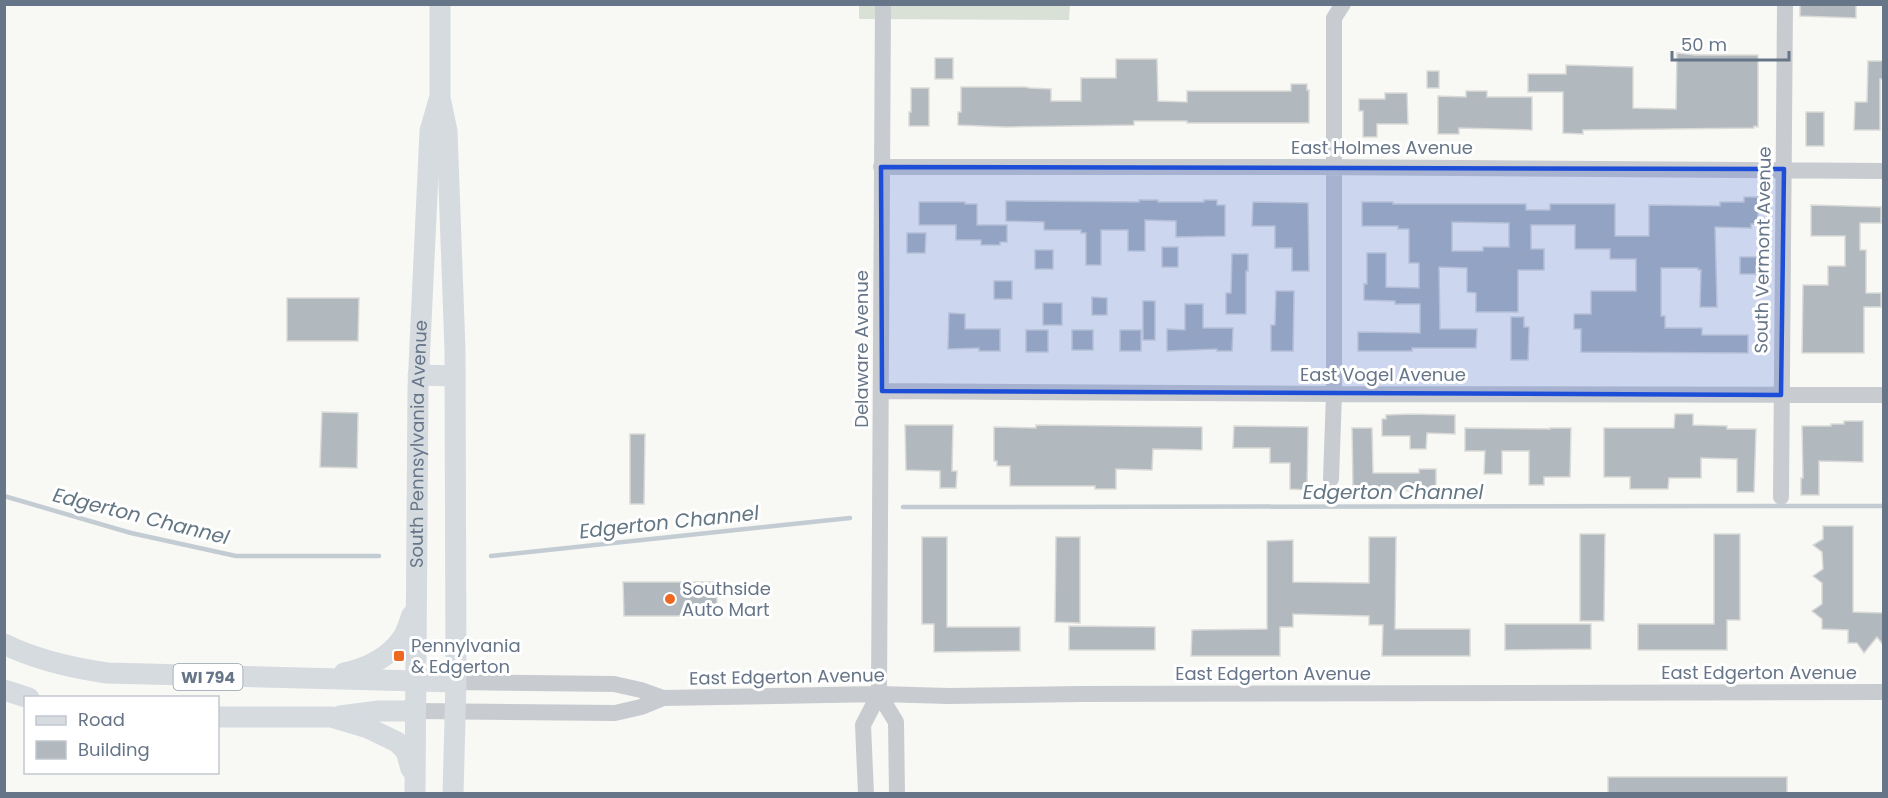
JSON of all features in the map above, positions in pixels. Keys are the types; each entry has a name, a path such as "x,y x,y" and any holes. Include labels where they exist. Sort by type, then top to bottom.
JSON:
{"main road":[{"name":"South Pennsylvania Avenue","path":"440,4 440,98 447,131 455,376 456,712 453,794"},
{"name":"South Pennsylvania Avenue","path":"415,791 418,375 430,131 440,98"},
{"path":"418,375 455,376"},
{"path":"319,679 364,669 388,654 404,636 415,606"},
{"name":"WI 794","path":"4,644 75,668 107,673 456,682"},
{"path":"4,690 24,696"},
{"path":"219,717 331,717 379,711 415,711"},
{"path":"331,717 368,728 397,742 406,751 410,761 415,791"}],"street":[{"name":"Delaware Avenue","path":"879,694 883,4"},
{"path":"1323,4 1338,11 1331,479"},
{"name":"South Vermont Avenue","path":"1781,496 1785,4"},
{"name":"East Holmes Avenue","path":"881,167 1335,167 1884,171"},
{"name":"East Vogel Avenue","path":"882,391 1884,395"},
{"name":"East Edgerton Avenue","path":"456,682 614,684 663,698 879,694 949,696 1884,692"},
{"path":"866,794 863,725 879,694"},
{"path":"879,694 896,722 897,794"},
{"name":"East Edgerton Avenue","path":"415,711 615,713 641,707 663,698"}],"highlighted area":[{"path":"881,167 1784,169 1781,395 882,391"}],"shaded area":[{"path":"859,5 1070,5 1069,20 859,19"}],"building":[{"path":"1800,4 1856,4 1856,18 1800,16"},
{"path":"1677,53 1758,55 1758,127 1583,130 1583,134 1563,133 1563,92 1528,92 1528,74 1566,74 1566,65 1633,67 1633,108 1676,109"},
{"path":"935,58 953,58 953,79 935,79"},
{"path":"1116,59 1157,59 1158,101 1187,102 1187,91 1291,91 1291,84 1307,84 1309,123 1134,121 1134,125 1005,127 958,125 958,112 961,112 961,87 1051,89 1051,101 1081,101 1081,78 1116,78"},
{"path":"1868,61 1884,61 1884,79 1880,79 1880,130 1854,130 1855,102 1867,102"},
{"path":"1427,71 1439,71 1439,88 1427,88"},
{"path":"911,88 929,88 929,126 909,126"},
{"path":"1466,91 1487,91 1487,97 1532,97 1532,130 1459,128 1459,134 1438,134 1438,96 1466,97"},
{"path":"1385,93 1407,93 1408,124 1377,124 1377,137 1363,137 1363,111 1359,111 1359,99 1385,99"},
{"path":"1806,112 1824,112 1824,146 1806,146"},
{"path":"1744,197 1758,197 1758,224 1751,224 1751,228 1715,227 1717,307 1700,307 1701,270 1698,268 1661,268 1661,316 1665,316 1665,328 1702,328 1702,335 1748,335 1748,353 1581,352 1581,329 1574,329 1574,314 1591,314 1591,291 1636,291 1636,259 1610,259 1610,249 1575,249 1575,225 1531,225 1531,249 1544,249 1544,270 1518,270 1518,312 1476,312 1476,293 1467,292 1467,268 1439,267 1440,329 1477,329 1476,348 1358,351 1358,332 1420,333 1420,304 1364,300 1364,284 1367,284 1367,253 1386,253 1386,287 1419,288 1419,263 1409,263 1409,229 1398,229 1398,226 1362,226 1362,202 1526,204 1526,210 1550,210 1550,204 1615,204 1615,236 1649,236 1649,205 1720,206 1720,202 1744,202","holes":["1452,222 1509,223 1509,247 1483,247 1483,251 1452,251"]},
{"path":"1139,200 1204,202 1204,200 1217,200 1217,205 1225,205 1225,236 1176,237 1176,221 1145,220 1145,251 1128,251 1128,230 1101,230 1101,265 1086,265 1086,233 1081,233 1081,230 1044,230 1044,222 1006,221 1006,201 1139,202"},
{"path":"919,202 977,204 977,225 1007,225 1007,242 1000,242 1000,245 981,245 981,240 956,240 956,225 919,225"},
{"path":"1253,202 1308,203 1309,271 1292,271 1292,248 1275,248 1275,226 1252,226"},
{"path":"1811,205 1881,207 1881,223 1860,223 1860,250 1866,250 1866,293 1881,293 1881,307 1864,307 1864,353 1802,353 1803,285 1828,285 1828,266 1845,266 1845,236 1811,236"},
{"path":"907,233 926,233 925,253 907,253"},
{"path":"1162,247 1178,247 1178,267 1162,267"},
{"path":"1035,250 1053,250 1053,269 1035,269"},
{"path":"1232,254 1248,254 1246,314 1226,314 1226,293 1231,293"},
{"path":"1740,257 1758,257 1758,274 1740,274"},
{"path":"994,281 1012,281 1012,299 994,299"},
{"path":"1276,291 1294,291 1293,351 1271,351 1271,325 1275,325"},
{"path":"1092,297 1107,298 1107,315 1092,315"},
{"path":"287,298 359,298 358,341 287,341"},
{"path":"1143,301 1155,301 1155,340 1143,340"},
{"path":"1043,303 1062,303 1062,325 1043,325"},
{"path":"1185,304 1203,304 1203,328 1233,328 1232,351 1217,351 1217,349 1167,351 1167,329 1185,330"},
{"path":"949,313 965,314 965,329 1000,329 1000,351 979,351 979,348 948,349"},
{"path":"1511,317 1524,317 1524,327 1529,327 1528,360 1511,360"},
{"path":"1026,330 1048,330 1048,352 1026,352"},
{"path":"1072,330 1093,330 1093,350 1072,350"},
{"path":"1120,330 1141,330 1141,351 1120,351"},
{"path":"322,412 358,413 357,468 320,467"},
{"path":"1675,414 1693,414 1693,425 1727,426 1727,429 1756,429 1754,492 1737,492 1737,459 1701,458 1701,478 1669,478 1668,489 1630,489 1630,477 1604,477 1604,428 1674,428"},
{"path":"1386,415 1455,415 1455,434 1427,433 1426,449 1410,449 1410,436 1382,436 1382,419 1386,419"},
{"path":"1844,421 1863,421 1863,462 1819,461 1819,495 1801,495 1802,426 1831,426 1831,424 1844,424"},
{"path":"905,425 953,425 952,471 957,471 956,488 940,488 940,471 906,470"},
{"path":"1036,425 1202,427 1202,450 1153,449 1152,470 1116,469 1116,489 1095,489 1095,486 1010,486 1010,466 997,466 997,461 994,461 994,427 1036,428"},
{"path":"1234,426 1308,427 1307,490 1290,489 1290,463 1270,463 1270,448 1233,448"},
{"path":"1352,428 1372,428 1373,473 1419,473 1419,469 1436,469 1436,490 1388,491 1388,488 1353,488"},
{"path":"1465,428 1571,428 1570,477 1544,477 1544,485 1529,485 1529,451 1502,451 1502,474 1484,474 1485,451 1465,451"},
{"path":"630,434 645,434 644,504 630,504"},
{"path":"1823,526 1853,526 1853,612 1884,613 1884,646 1877,637 1864,653 1857,643 1848,643 1848,630 1822,629 1822,619 1812,611 1822,604 1822,583 1813,576 1823,569 1822,552 1813,545 1823,539"},
{"path":"1580,534 1605,534 1604,621 1580,621"},
{"path":"1714,534 1740,534 1740,620 1727,620 1727,650 1638,650 1638,624 1714,624"},
{"path":"922,537 947,537 947,627 1020,627 1020,651 934,652 934,624 922,624"},
{"path":"1056,537 1080,537 1080,623 1055,622"},
{"path":"1369,537 1396,537 1395,629 1470,629 1470,656 1382,656 1383,625 1369,625 1369,616 1293,614 1293,627 1280,627 1280,656 1191,656 1192,630 1267,629 1267,541 1293,540 1293,582 1369,583"},
{"name":"Southside Auto Mart","path":"623,582 717,582 717,616 624,616"},
{"path":"1505,624 1591,624 1591,649 1505,650"},
{"path":"1069,626 1155,627 1155,650 1069,650"},
{"path":"1608,777 1787,777 1787,794 1608,794"}],"waterway":[{"name":"Edgerton Channel","path":"4,496 131,533 236,556 379,556"},
{"name":"Edgerton Channel","path":"903,507 1884,506"},
{"name":"Edgerton Channel","path":"491,556 850,518"}],"place":[{"name":"Southside Auto Mart","path":"670,599"},
{"name":"Pennylvania & Edgerton","path":"399,656"}]}
